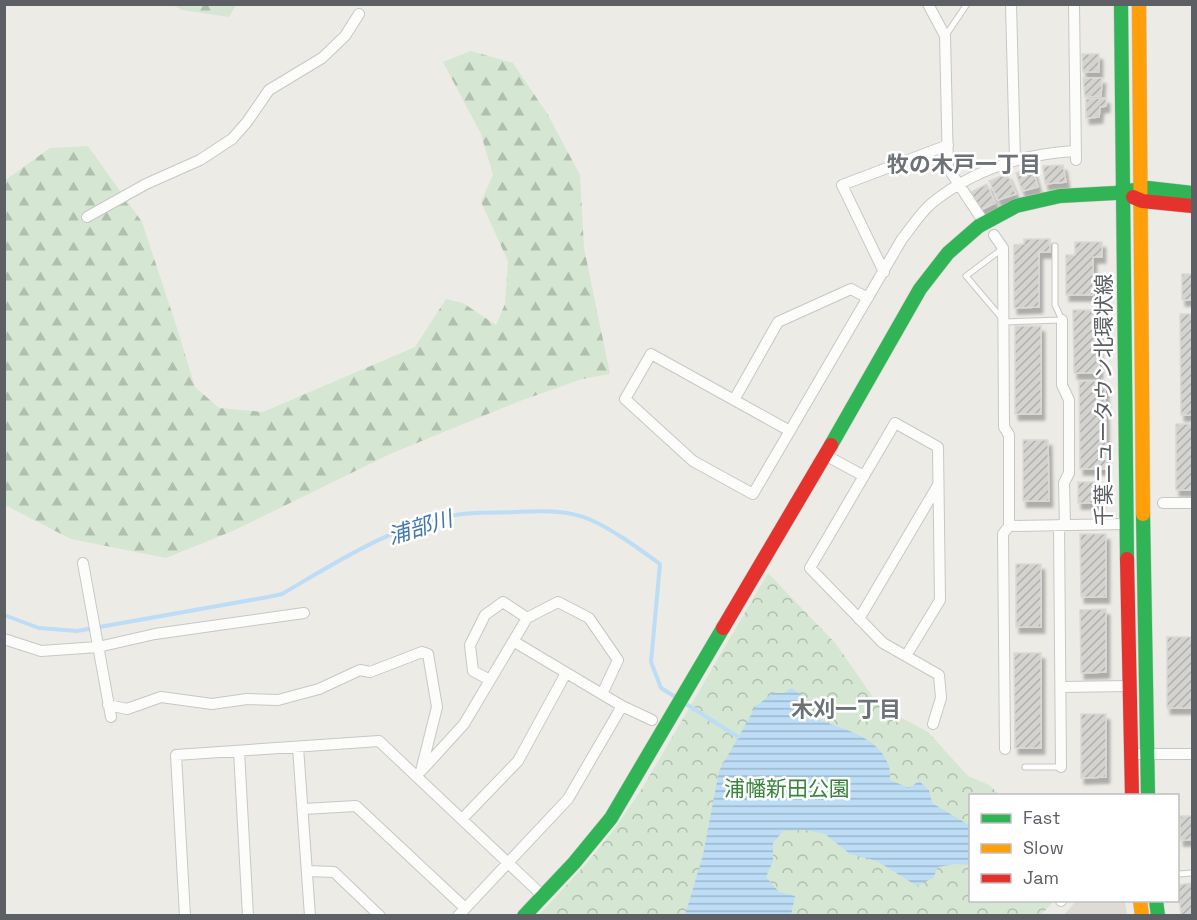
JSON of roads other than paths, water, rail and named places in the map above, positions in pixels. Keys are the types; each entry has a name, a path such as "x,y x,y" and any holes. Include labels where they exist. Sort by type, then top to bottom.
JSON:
{"main road":[{"name":"千葉ニュータウン北環状線","path":"1121,4 1126,524 1132,794"},
{"name":"千葉ニュータウン北環状線","path":"1139,4 1148,794"},
{"path":"524,915 574,863 611,818 937,263 983,221 1013,207 1061,195 1192,193"},
{"path":"1141,194 1192,206"}],"street":[{"path":"928,4 945,36 948,168 983,221"},
{"path":"1011,4 1015,160"},
{"path":"790,432 651,354 625,399 693,461 753,494 790,432 868,297 884,272 902,239 920,216 932,204 960,184 995,166 1052,152 1076,155 1074,4"},
{"path":"87,217 146,184 200,160 232,139 269,90 328,54 345,36 359,14"},
{"path":"884,272 842,185 948,145"},
{"path":"994,235 1003,248 1004,427 1009,435 1009,526 1003,534 1005,749"},
{"path":"735,400 778,322 851,289 868,297"},
{"path":"1061,767 1062,525 1064,483 1069,473 1069,400 1062,385 1062,320"},
{"path":"906,656 940,600 938,447 895,423 810,568 883,643 939,675 941,698 938,714 933,724"},
{"path":"825,454 864,476"},
{"path":"859,620 938,484"},
{"path":"1163,503 1192,503"},
{"path":"1009,526 1126,524"},
{"path":"83,563 111,717"},
{"path":"490,680 472,671 470,645 485,615 503,602 527,618"},
{"path":"419,774 464,724 527,618 558,602 589,618 618,660 602,694"},
{"path":"4,639 40,651 98,647 155,634 304,613"},
{"path":"513,641 622,706 652,720"},
{"path":"108,705 127,709 161,697 212,704 247,699 278,700 319,689 360,670 370,672 422,652 428,654 437,707 419,774"},
{"path":"462,819 518,761 566,673"},
{"path":"1062,687 1129,686"},
{"path":"303,809 356,806 462,912 568,799 622,706"},
{"path":"185,915 176,755 379,741 419,774 462,819 543,896"},
{"path":"298,747 310,915"},
{"path":"239,751 248,915"},
{"path":"1130,754 1192,754"},
{"path":"307,871 334,872 380,915"}],"lane":[{"path":"945,36 967,4"},
{"path":"1003,248 966,276 1005,322 1062,320 1055,305 1055,246"},
{"path":"1025,767 1061,767"}],"water":[{"path":"791,688 805,697 810,716 856,733 876,746 889,766 890,780 909,788 919,781 929,790 932,803 969,825 969,865 938,867 933,878 917,886 877,861 850,854 825,834 805,830 783,831 773,843 773,861 766,877 779,892 795,896 791,915 685,915 703,855 719,771 756,706 773,693 784,693"}],"waterway":[{"name":"浦部川","path":"4,615 39,628 77,631 268,597 282,594 387,536 432,520 470,513 563,512 582,516 600,524 660,564 651,662 661,688 677,698"},
{"name":"浦部川","path":"683,702 738,737"}],"district":[{"name":"牧の木戸一丁目","path":"964,164"},
{"name":"木刈一丁目","path":"846,709"}],"park label":[{"name":"浦幡新田公園","path":"787,789"}]}
